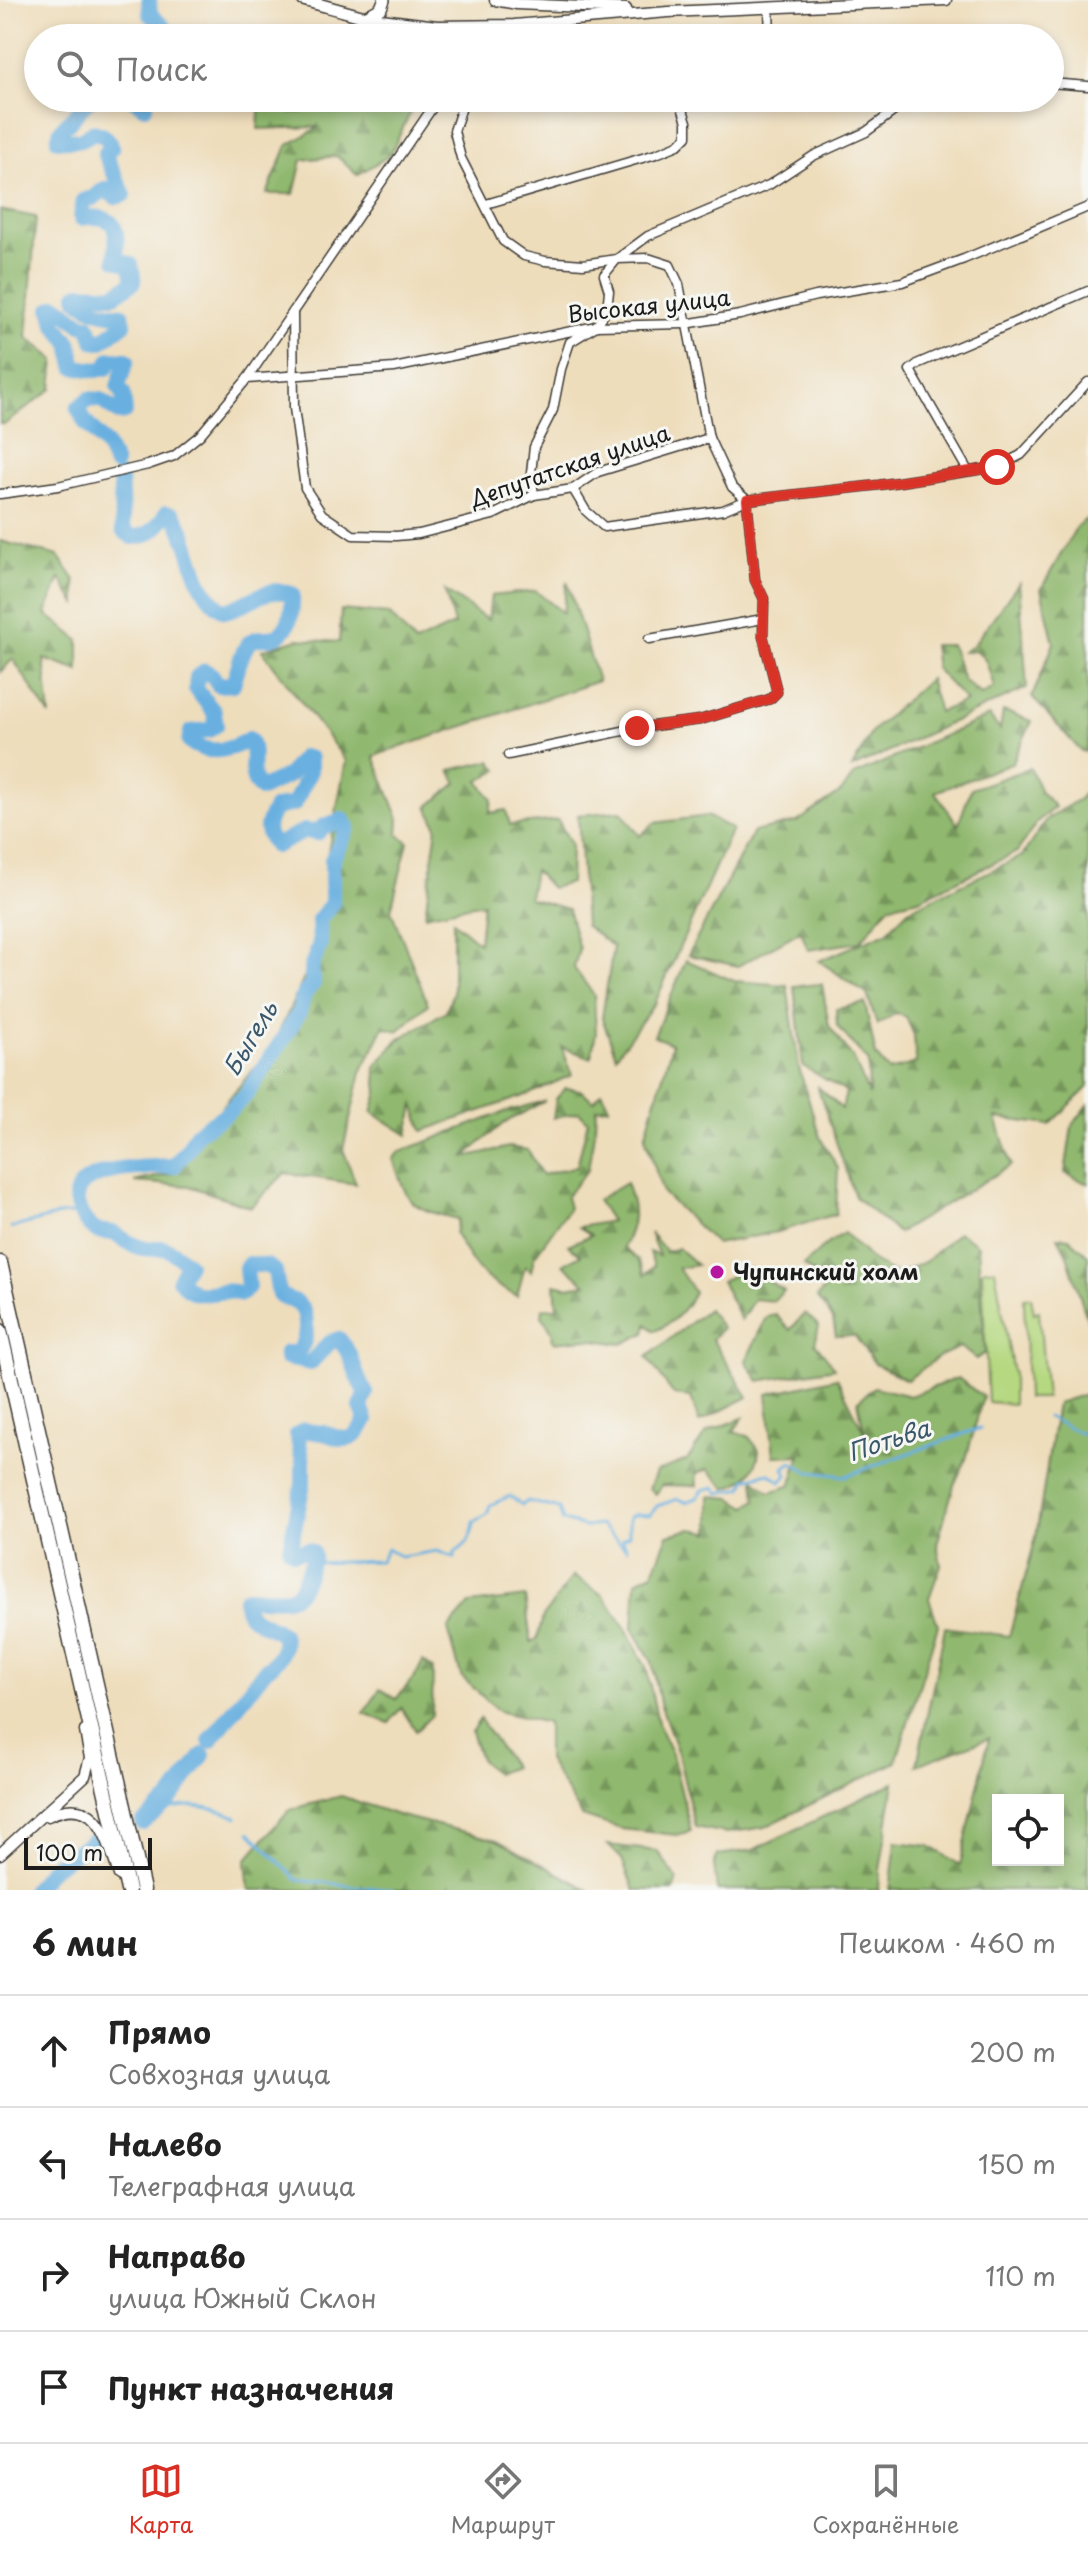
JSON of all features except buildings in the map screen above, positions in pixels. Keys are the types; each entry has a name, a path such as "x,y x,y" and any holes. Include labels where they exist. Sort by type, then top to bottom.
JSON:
{"highway":[{"path":"0,1263 143,1890"},
{"path":"0,1331 126,1890"}],"main road":[{"path":"303,0 365,17 381,8 384,0"}],"street":[{"path":"495,0 517,4 668,12"},
{"path":"526,24 668,12 946,0"},
{"path":"769,8 770,24"},
{"path":"365,17 421,24"},
{"path":"1064,84 1088,86"},
{"path":"0,494 58,486 174,456 200,435 247,379 429,112"},
{"path":"460,112 454,131 461,158 503,241 524,256 545,261 583,264 648,258 670,265 679,284 709,438 732,487 747,500 755,580 764,599 763,636 777,692 770,699 700,720 637,728 508,755"},
{"path":"486,204 678,145 687,136 684,112"},
{"path":"604,275 617,259 648,236 769,185 813,156 866,132 893,112"},
{"name":"Высокая улица","path":"247,379 394,368 596,326 685,324 740,315 816,296 902,282 1088,207"},
{"path":"534,495 531,473 534,447 553,410 570,342 596,326 607,310 609,291 604,275 583,264"},
{"path":"968,471 910,370 933,357 1088,291"},
{"name":"Депутатская улица","path":"293,311 294,408 305,488 322,514 353,535 419,534 493,515 534,495 573,489 598,472 709,438"},
{"path":"573,489 586,511 604,527 723,510 747,500 879,485 997,467 1021,455 1088,382"},
{"path":"649,639 763,619"},
{"path":"0,1854 75,1788 89,1768 81,1686"},
{"path":"35,1822 71,1810 83,1811 93,1817 104,1830 126,1890"}],"green space":[{"path":"259,112 411,112 390,155 357,175 337,156 302,160 294,194 267,194 287,146 319,127 258,129"},
{"path":"0,210 36,217 27,337 55,360 52,389 5,424 0,424"},
{"path":"1088,518 1088,752 1081,751 1032,697 1054,643 1041,589 1077,526"},
{"path":"0,541 58,556 75,580 76,604 60,578 46,614 79,640 79,671 44,659 50,716 13,659 0,672"},
{"path":"567,581 598,681 374,756 399,819 398,834 408,842 391,910 428,1004 398,1031 384,1027 361,1072 343,1149 356,1184 285,1173 251,1207 189,1186 134,1182 174,1173 195,1139 272,1047 314,957 330,893 327,857 346,761 262,650 298,639 339,642 341,610 389,614 415,643 454,625 445,591 488,620 491,596 536,591 563,613"},
{"path":"1019,583 1027,688 852,768 872,731 929,679 939,712 966,701 936,669 933,645 951,645 963,680 981,695 994,687 986,661 977,651 963,652 973,645"},
{"path":"1003,711 1032,721 1012,763 935,792 958,825 971,789 1030,768 1041,792 1055,807 1038,821 1017,852 919,899 889,906 860,942 808,950 801,931 738,966 688,955 753,832 797,822 841,792 854,775 989,716 1000,730"},
{"path":"491,761 498,770 479,781 492,799 490,813 506,810 510,825 558,820 571,844 570,883 551,888 534,870 529,898 568,909 579,949 574,968 594,995 596,1033 591,1058 562,1047 572,1075 529,1094 423,1131 414,1105 408,1135 372,1112 378,1092 375,1067 398,1040 446,1011 453,993 453,921 479,943 483,903 425,915 437,827 428,807 457,783 450,770"},
{"path":"1088,789 1088,1087 1050,1125 996,1118 1011,1165 898,1233 855,1197 817,1086 842,1109 846,1092 803,1066 794,986 822,984 829,1026 853,1058 869,1095 868,1061 837,1026 836,1009 865,1003 876,1056 889,1071 916,1063 914,1035 906,1017 896,1013 877,1025 867,994 819,961 887,932 908,910 1022,856 1047,819 1079,799"},
{"path":"621,811 640,836 654,823 707,816 732,829 655,1003 616,1056 602,1018 613,947 585,925 578,815"},
{"path":"686,960 734,981 787,985 799,1068 820,1137 838,1168 836,1214 777,1232 716,1244 663,1193 645,1137 672,1044 654,1036"},
{"path":"565,1088 580,1090 594,1101 602,1092 609,1107 596,1108 588,1169 566,1197 569,1208 534,1257 531,1271 525,1266 517,1296 495,1284 473,1264 455,1234 458,1219 420,1208 414,1203 403,1187 393,1159 399,1152 505,1112 545,1101 504,1123 464,1157 509,1147 528,1150 542,1175 577,1166 588,1121 579,1112 553,1118 556,1099"},
{"path":"1088,1105 1088,1184 1065,1173 1072,1126"},
{"path":"626,1183 633,1216 623,1248 638,1260 645,1275 654,1266 649,1252 659,1256 650,1233 667,1252 678,1248 697,1265 678,1268 694,1292 683,1310 668,1324 655,1331 647,1324 645,1333 623,1344 585,1339 553,1342 552,1331 542,1316 543,1308 557,1308 555,1284 567,1287 586,1284 563,1264 581,1255 568,1245 591,1235 579,1227 611,1221 597,1200"},
{"path":"958,1232 978,1245 985,1353 976,1359 960,1347 940,1356 907,1380 875,1364 855,1336 836,1336 833,1319 817,1298 827,1285 804,1265 824,1246 844,1233 873,1261 896,1274 925,1262"},
{"path":"1058,1237 1069,1238 1088,1255 1088,1321 1066,1252"},
{"path":"748,1268 784,1291 773,1301 754,1299 741,1320 721,1281"},
{"path":"995,1269 1013,1373 1013,1404 988,1402 982,1271"},
{"path":"1031,1297 1034,1313 1039,1311 1046,1398 1027,1398 1024,1298"},
{"path":"708,1309 722,1328 712,1339 748,1397 699,1422 691,1397 674,1395 647,1357"},
{"path":"805,1313 819,1326 815,1343 835,1368 759,1381 746,1361 766,1317 776,1315 790,1330"},
{"path":"837,1378 864,1432 858,1401 874,1387 910,1396 958,1378 983,1397 937,1544 941,1565 929,1598 938,1625 896,1762 765,1827 726,1833 695,1827 678,1754 660,1703 652,1662 633,1628 636,1581 653,1573 668,1535 691,1529 710,1532 710,1496 732,1498 746,1507 756,1500 754,1479 770,1492 790,1486 800,1455 774,1456 767,1394"},
{"path":"1088,1393 1088,1890 890,1890 896,1842 930,1846 960,1865 989,1738 917,1765 945,1627 1009,1636 1036,1537 1057,1403"},
{"path":"743,1418 733,1432 748,1436 759,1450 753,1469 739,1483 726,1488 708,1469 696,1474 697,1486 662,1485 656,1494 649,1488 656,1472 687,1460 707,1432"},
{"path":"573,1576 603,1595 625,1627 646,1667 659,1727 672,1754 691,1831 677,1835 621,1829 582,1816 547,1760 547,1723 498,1711 461,1676 448,1629 470,1604 525,1597 531,1642 537,1639 543,1617"},
{"path":"423,1661 433,1669 432,1715 416,1731 401,1708 389,1723 364,1713 380,1689 396,1699 416,1675"},
{"path":"480,1719 513,1767 495,1774 480,1759 471,1732"},
{"path":"894,1783 879,1890 717,1890 714,1864 718,1855 753,1850"},
{"path":"341,1796 397,1815 497,1840 589,1890 249,1890 246,1860 289,1810"},
{"path":"608,1845 657,1851 677,1879 673,1890 634,1890 622,1859"}],"waterway":[{"name":"Быгель","path":"149,0 150,14 160,24"},
{"name":"Быгель","path":"78,112 61,130 58,140 81,140 93,132 104,136 112,147 105,154 124,195 115,197 105,189 83,201 81,218 102,218 113,225 117,239 116,259 131,265 134,282 114,295 77,295 93,309 122,315 124,324 100,342 94,341 88,325 81,324 57,306 51,309 55,324 70,344 75,367 97,370 106,368 111,359 127,360 118,386 123,393 125,412 118,413 101,400 89,399 78,408 85,422 106,445 115,464"},
{"name":"Быгель","path":"120,478 123,530 132,537 143,536 157,527 166,513 174,515 205,592 225,611 265,593 292,594 291,613 284,630 274,637 258,638 249,643 233,684 218,685 212,675 205,671 197,677 196,689 214,712 216,725 209,730 191,732 189,741 203,749 219,750 249,739 253,752 253,778 261,789 289,775 303,757 310,759 310,771 294,804 275,808 270,819 267,832 275,846 305,831 317,833 324,826 343,820 348,827 332,860 332,903 319,920 320,943 311,969 313,983 304,994 299,1012 285,1036 245,1096 223,1116 197,1133 174,1166 130,1169 96,1176 83,1183 77,1194 81,1214 94,1229 113,1233 139,1247 167,1249 188,1264 179,1279 194,1292 241,1294 248,1287 246,1268 249,1264 267,1266 275,1271 279,1295 298,1304 306,1321 303,1343 296,1353 286,1353 286,1358 310,1363 330,1342 339,1339 349,1353 366,1393 361,1407 366,1420 352,1438 343,1439 304,1430 297,1435 303,1462 303,1484 290,1548 295,1552 308,1550 313,1557 303,1584 293,1596 245,1599 248,1613 282,1634 282,1650 210,1741"},
{"path":"11,1228 59,1215 80,1213"},
{"name":"Потьва","path":"1047,1417 1088,1437"},
{"name":"Потьва","path":"311,1563 380,1561 387,1548 401,1557 437,1551 455,1558 455,1552 469,1540 474,1522 488,1514 490,1505 510,1496 522,1505 528,1501 559,1509 563,1521 585,1527 600,1525 627,1549 622,1539 629,1535 629,1517 650,1515 657,1506 678,1499 686,1502 697,1498 703,1490 715,1487 719,1493 743,1488 746,1479 769,1473 781,1482 787,1475 784,1468 791,1462 810,1472 845,1476 980,1428"},
{"name":"Быгель","path":"143,1823 170,1800 203,1755"},
{"path":"155,1812 196,1806 237,1817"},
{"path":"250,1832 297,1880 393,1890"},
{"name":"Быгель","path":"33,1890 53,1867 93,1841"}],"place":[{"name":"Чупинский холм","path":"717,1272"}],"route":[{"path":"637,728 700,720 770,699 777,692 763,636 764,599 755,580 747,500 879,485 997,467"}]}
